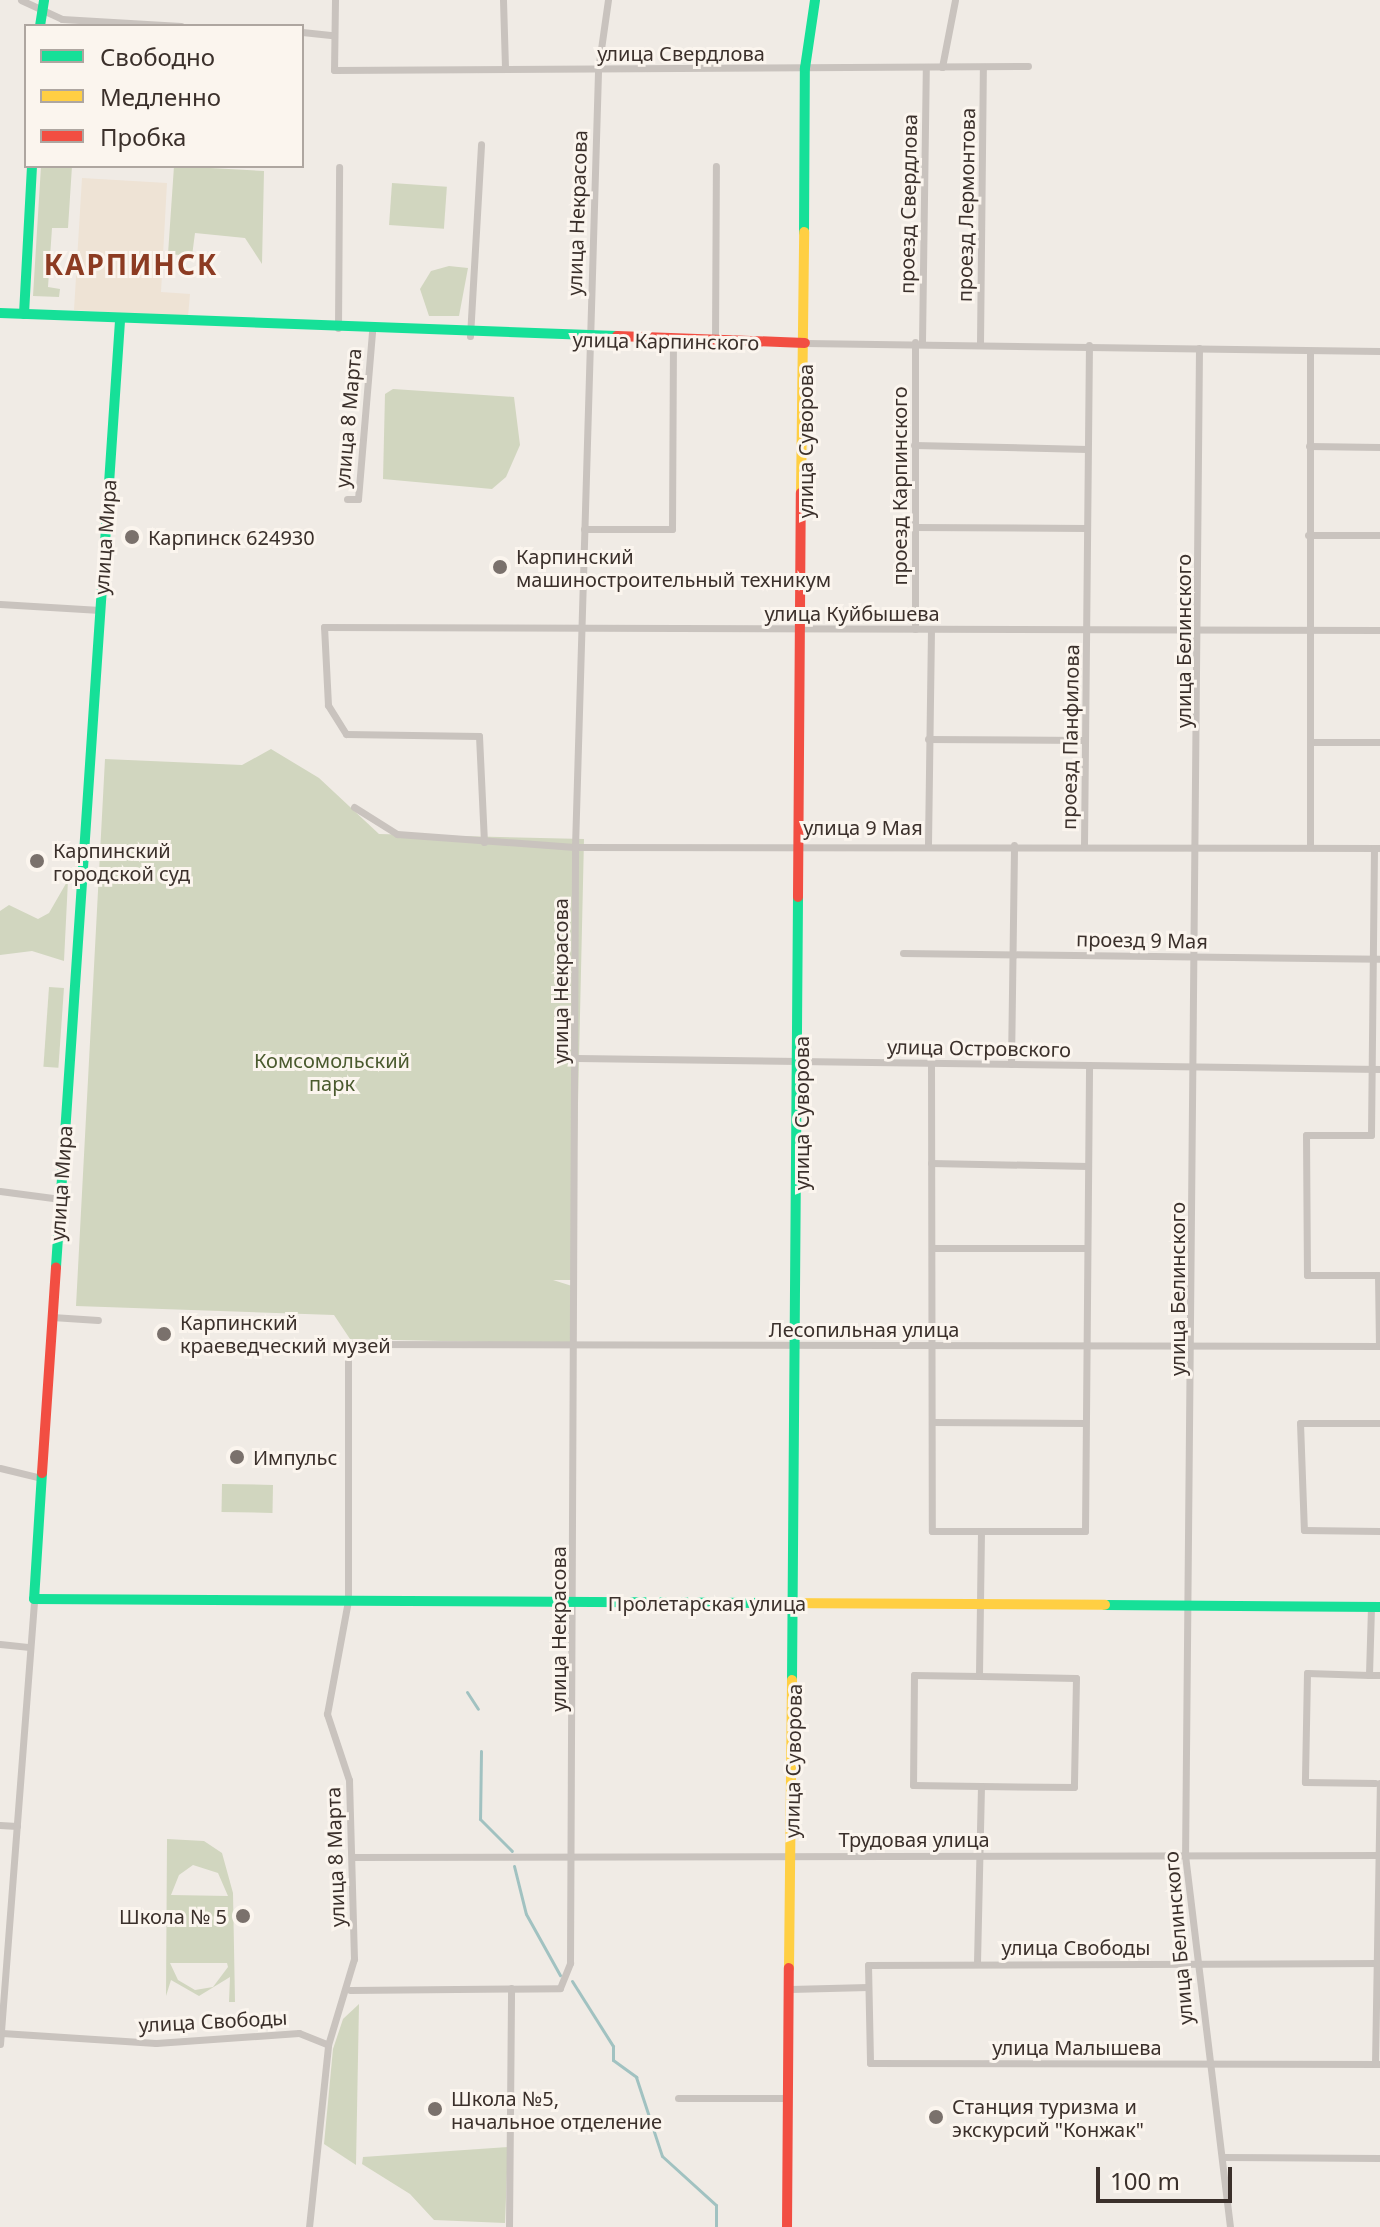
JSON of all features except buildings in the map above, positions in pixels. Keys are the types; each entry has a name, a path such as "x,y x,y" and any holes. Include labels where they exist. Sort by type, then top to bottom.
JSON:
{"main road":[{"name":"улица Суворова","path":"787,2227 786,2098 800,1345 805,68 815,0"},
{"path":"24,314 32,168"},
{"name":"улица Карпинского","path":"0,313 120,322 470,336 805,343"},
{"name":"улица Мира","path":"34,1599 120,322"},
{"name":"Пролетарская улица","path":"34,1599 1375,1607"}],"street":[{"path":"21,0 43,5 62,19 147,24"},
{"path":"304,32 333,35 335,0"},
{"path":"503,0 505,66"},
{"name":"улица Некрасова","path":"511,1988 560,1988 570,1963 576,1344 575,847 598,70 608,0"},
{"path":"942,67 955,0"},
{"name":"улица Свердлова","path":"333,35 334,70 505,66 598,70 1028,66"},
{"name":"проезд Свердлова","path":"919,342 926,67"},
{"name":"проезд Лермонтова","path":"980,343 983,67"},
{"path":"470,336 481,144"},
{"path":"715,340 716,166"},
{"name":"улица 8 Марта","path":"338,330 339,167"},
{"name":"улица 8 Марта","path":"347,499 358,499 372,332"},
{"path":"584,529 672,529 673,341"},
{"name":"улица Карпинского","path":"805,343 919,342 1380,351"},
{"name":"проезд Карпинского","path":"915,629 914,445 919,342"},
{"path":"1088,629 1089,345"},
{"name":"улица Белинского","path":"1199,348 1198,846 1185,1855 1194,1964 1230,2227"},
{"path":"1310,351 1310,847"},
{"path":"914,445 1087,449"},
{"path":"1309,446 1380,447"},
{"path":"914,527 1087,528"},
{"path":"1308,535 1380,535"},
{"path":"0,604 100,610"},
{"name":"улица Куйбышева","path":"484,842 479,736 346,734 328,705 324,627 1380,630"},
{"path":"928,844 931,629"},
{"name":"проезд Панфилова","path":"1084,845 1088,629"},
{"path":"928,739 1084,740"},
{"path":"1312,742 1380,742"},
{"name":"улица 9 Мая","path":"354,807 397,834 575,847 804,843 1377,848"},
{"path":"1011,1064 1014,845"},
{"path":"1377,848 1371,1135 1306,1135 1307,1275 1379,1275 1379,1346"},
{"name":"проезд 9 Мая","path":"903,953 1376,959"},
{"name":"улица Островского","path":"577,1058 1380,1069"},
{"path":"931,1063 932,1531 1085,1531 1089,1065"},
{"path":"931,1163 1088,1166"},
{"path":"0,1191 60,1199"},
{"path":"932,1248 1087,1248"},
{"path":"52,1317 98,1320"},
{"name":"улица 8 Марта","path":"309,2227 328,2045 350,1990 352,1857 349,1780 327,1714 348,1601 348,1344"},
{"name":"Лесопильная улица","path":"348,1344 1379,1346"},
{"path":"932,1422 1085,1423"},
{"path":"1380,1423 1300,1423 1304,1530 1380,1531"},
{"path":"0,1468 41,1478"},
{"path":"979,1676 981,1531"},
{"name":"улица Мира","path":"0,2044 34,1599"},
{"path":"1369,1675 1375,1607"},
{"path":"0,1644 30,1647"},
{"path":"1378,2064 1377,1783 1305,1782 1307,1673 1380,1675"},
{"path":"914,1675 979,1676 1076,1678 1074,1787 913,1785 914,1675"},
{"path":"977,1963 981,1786"},
{"path":"0,1825 17,1826"},
{"name":"Трудовая улица","path":"352,1857 573,1853 792,1856 1377,1855"},
{"name":"улица Свободы","path":"868,1987 868,1965 1377,1963"},
{"path":"790,1989 868,1987"},
{"name":"улица Малышева","path":"868,1987 870,2063 1378,2064"},
{"path":"350,1990 511,1988 509,2227"},
{"name":"улица Свободы","path":"2,2033 156,2043 299,2033 328,2045"},
{"path":"678,2098 786,2098"},
{"path":"1222,2157 1380,2158"}],"green space":[{"path":"41,168 72,168 68,228 52,228 48,287 60,289 59,297 33,296"},
{"path":"174,168 264,171 262,264 245,238 195,233 192,256 168,254"},
{"path":"392,183 447,187 444,229 389,225"},
{"path":"449,266 468,268 459,316 429,316 420,289 431,271"},
{"path":"393,389 514,397 520,445 506,477 492,489 383,479 385,394"},
{"name":"Комсомольский парк","path":"271,749 319,778 379,834 584,839 574,1280 553,1280 572,1286 571,1344 350,1339 334,1315 76,1306 105,759 242,765"},
{"path":"68,880 64,961 32,951 0,955 0,911 9,905 38,919 49,913"},
{"path":"49,987 64,988 58,1068 43,1067"},
{"path":"222,1484 273,1485 273,1513 222,1512"},
{"path":"167,1839 204,1841 222,1853 233,1893 235,2002 229,2002 230,1977 199,1996 171,1980 166,1996","holes":["193,1865 218,1873 228,1896 171,1895 179,1875","170,1963 227,1963 228,1967 213,1987 195,1990 178,1980"]},
{"path":"359,2004 356,2165 324,2144 333,2049 343,2019"},
{"path":"508,2147 505,2223 434,2220 410,2194 362,2164 363,2157"}],"shaded area":[{"path":"82,178 167,183 161,292 190,294 188,317 74,310"}],"waterway":[{"path":"467,1692 478,1709"},
{"path":"481,1751 480,1819 512,1851"},
{"path":"514,1866 526,1914 560,1975"},
{"path":"572,1981 613,2046 613,2060 636,2077 662,2156 716,2205 716,2227"}],"traffic: fast":[{"path":"40,24 44,0"},
{"path":"804,232 805,68 815,0"},
{"path":"24,314 32,168"},
{"path":"0,313 617,336"},
{"path":"56,1267 120,322"},
{"path":"792,1680 798,897"},
{"path":"42,1473 34,1599 770,1603"},
{"path":"1105,1605 1380,1607"}],"traffic: slow":[{"path":"801,493 804,232"},
{"path":"770,1603 1105,1605"},
{"path":"789,1968 792,1680"}],"traffic: jam":[{"path":"617,336 805,343"},
{"path":"798,897 801,493"},
{"path":"42,1473 56,1267"},
{"path":"787,2227 789,1968"}],"place":[{"name":"Карпинск 624930","path":"132,537"},
{"name":"Карпинский машиностроительный техникум","path":"500,567"},
{"name":"Карпинский городской суд","path":"37,861"},
{"name":"Карпинский краеведческий музей","path":"164,1334"},
{"name":"Импульс","path":"237,1457"},
{"name":"Школа № 5","path":"243,1916"},
{"name":"Школа №5, начальное отделение","path":"435,2109"},
{"name":"Станция туризма и экскурсий \"Конжак\"","path":"936,2117"}],"district":[{"name":"КАРПИНСК","path":"131,264"}]}
